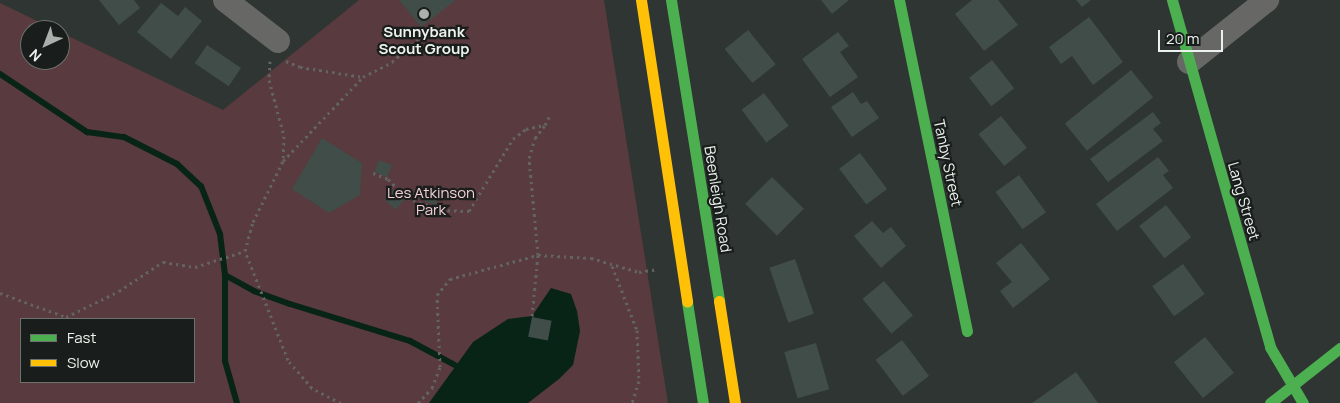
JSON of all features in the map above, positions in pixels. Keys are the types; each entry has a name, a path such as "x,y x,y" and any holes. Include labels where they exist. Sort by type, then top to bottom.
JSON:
{"street":[{"path":"225,0 275,47"},
{"path":"640,0 703,403"},
{"name":"Beenleigh Road","path":"671,0 734,403"},
{"name":"Tanby Street","path":"899,0 967,331"},
{"name":"Lang Street","path":"1172,0 1270,347 1303,403"},
{"path":"1189,62 1267,0"},
{"path":"1270,403 1340,348"}],"path":[{"path":"341,403 312,388 288,360 245,251 253,222 283,161 363,78 392,62 421,36"},
{"path":"283,161 284,136 269,80 275,47 300,67 363,78"},
{"path":"532,316 538,255 529,158 535,138 551,113"},
{"path":"373,173 388,179 407,198 441,210 469,211 513,139 526,129 545,125"},
{"path":"0,293 66,317 119,291 164,262 195,267 245,251"},
{"path":"418,403 432,388 440,367 437,295 443,284 450,279 538,255 565,254 591,258 612,266 639,272 681,265"},
{"path":"612,266 637,330 639,381 632,403"}],"green space":[{"name":"Les Atkinson Park","path":"359,0 604,0 668,403 0,403 0,3 35,20 20,20 20,70 70,70 70,37 223,110"}],"shaded area":[{"path":"551,288 571,294 577,311 580,331 573,365 559,379 528,403 429,403 473,342 508,319 532,316"}],"building":[{"path":"99,0 134,0 140,8 119,25"},
{"name":"Sunnybank Scout Group","path":"399,0 456,0 421,27"},
{"path":"821,0 849,0 832,14"},
{"path":"972,0 998,0 1018,25 984,51 955,14"},
{"path":"1076,0 1091,0 1082,7"},
{"path":"161,3 178,16 185,7 202,21 171,59 137,32"},
{"path":"1089,17 1123,62 1093,85 1072,56 1061,64 1049,47"},
{"path":"748,30 776,64 752,83 725,49"},
{"path":"838,32 849,46 840,52 858,77 830,97 802,59"},
{"path":"207,45 241,68 229,86 195,63"},
{"path":"992,60 1014,88 991,106 969,78"},
{"path":"1131,70 1153,97 1087,151 1065,123"},
{"path":"853,92 861,104 867,101 879,118 852,137 831,107"},
{"path":"764,93 789,126 766,143 742,110"},
{"path":"1153,112 1161,123 1153,129 1163,141 1108,182 1090,159"},
{"path":"1001,116 1027,148 1004,166 978,134"},
{"path":"322,138 362,163 360,195 329,213 292,189"},
{"path":"860,153 887,189 866,205 839,169"},
{"path":"1158,157 1169,171 1163,175 1173,188 1117,231 1096,204"},
{"path":"379,160 392,165 387,177 374,172"},
{"path":"1019,175 1046,212 1023,229 996,192"},
{"path":"772,177 804,209 777,236 745,204"},
{"path":"393,190 404,200 395,210 384,200"},
{"path":"429,190 440,195 435,206 424,201"},
{"path":"1166,205 1191,237 1164,258 1139,226"},
{"path":"872,221 883,233 891,227 906,246 881,268 854,236"},
{"path":"1021,243 1050,279 1013,308 1000,291 1012,282 996,263"},
{"path":"795,259 814,314 788,323 769,268"},
{"path":"1183,264 1205,294 1174,316 1152,286"},
{"path":"884,281 913,315 891,333 863,299"},
{"path":"532,317 552,321 548,340 528,337"},
{"path":"1205,337 1234,373 1203,398 1174,362"},
{"path":"902,340 929,376 903,396 876,360"},
{"path":"816,343 829,389 798,398 784,352"},
{"path":"1076,372 1098,403 1032,403"}],"waterway":[{"path":"0,74 87,132 124,137 177,164 201,186 220,234 225,275 225,361 237,403"},
{"path":"225,275 254,291 290,304 410,341 455,365"}],"traffic: fast":[{"path":"671,0 719,301"},
{"path":"899,0 967,331"},
{"path":"1172,0 1270,347 1303,403"},
{"path":"687,302 703,403"},
{"path":"1270,403 1340,348"}],"traffic: slow":[{"path":"641,0 687,302"},
{"path":"719,301 735,403"}],"place":[{"name":"Sunnybank Scout Group","path":"424,14"}]}
